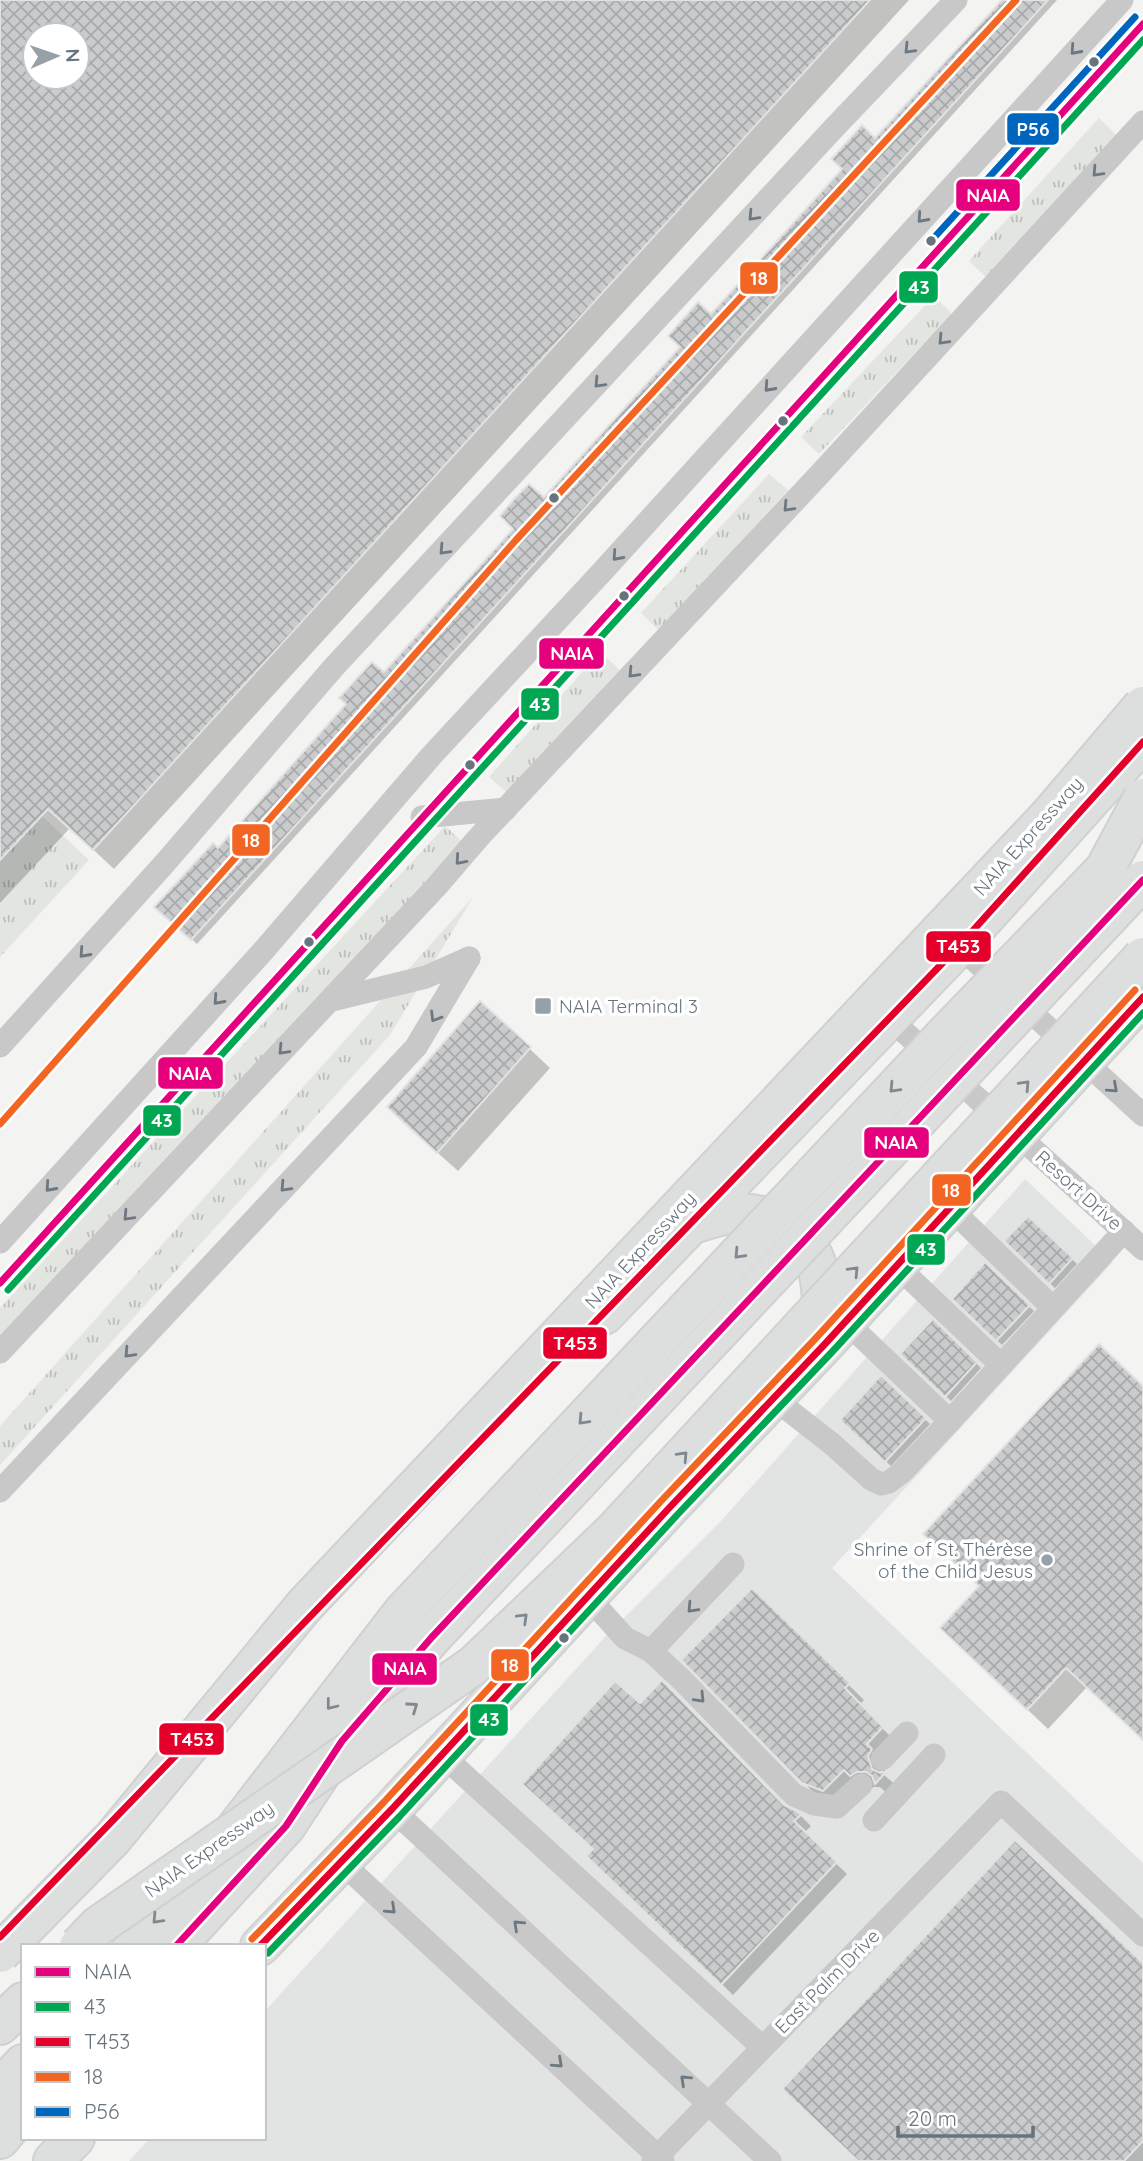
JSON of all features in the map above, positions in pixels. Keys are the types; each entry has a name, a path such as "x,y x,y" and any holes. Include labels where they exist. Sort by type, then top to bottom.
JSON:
{"main road":[{"name":"NAIA Expressway","path":"0,1953 112,1839 306,1605 1050,815 1143,706"},
{"path":"0,1937 693,1224 959,946 1143,742"},
{"path":"135,1944 209,1863 403,1612 941,1038 1105,869 1143,798"},
{"path":"989,972 1143,809"},
{"path":"178,1944 286,1826 342,1741 432,1637 1143,880"},
{"name":"NAIA Expressway","path":"81,1944 98,1926 474,1665 614,1531 1143,957"},
{"path":"262,1944 392,1809 835,1334 1143,997"},
{"path":"693,1224 730,1214 747,1214 769,1218 796,1233 805,1242 816,1265 835,1334"},
{"path":"0,2025 21,2004"},
{"path":"0,2089 21,2066"},
{"path":"0,2139 21,2113"},
{"path":"53,2161 73,2140"}],"lane":[{"path":"0,1046 165,863 333,668 832,129 956,0"},
{"path":"0,1242 264,950 432,755 1122,0"},
{"path":"0,1352 828,465 1143,122"},
{"path":"422,817 506,809"},
{"path":"959,946 1143,1115"},
{"path":"0,1491 416,1047 468,958 426,977 330,1000"},
{"name":"Resort Drive","path":"890,1018 1143,1249"},
{"path":"950,1208 1053,1308"},
{"path":"773,1398 832,1444 871,1479 881,1484 890,1482 950,1421 1124,1231"},
{"path":"897,1266 1001,1366"},
{"path":"835,1334 950,1421"},
{"path":"651,1651 733,1564"},
{"path":"588,1597 625,1638 651,1651 794,1795 814,1804 837,1807 860,1785"},
{"path":"882,1759 907,1733"},
{"path":"441,1754 762,2047"},
{"path":"874,1820 934,1755"},
{"name":"East Palm Drive","path":"658,2159 708,2102 1001,1802 1143,1935"},
{"path":"392,1809 770,2161"},
{"path":"341,1862 658,2159"}],"shaded area":[{"path":"1025,1179 1113,1262 832,1568 1143,1863 1143,2161 129,2161 148,2140 266,2140 266,2010 606,1636 721,1521"}],"green space":[{"path":"1099,118 1116,135 986,277 969,261"},
{"path":"934,296 952,314 819,454 801,437"},
{"path":"769,474 788,490 659,631 641,613"},
{"path":"600,652 622,672 511,796 489,777"},
{"path":"42,816 89,860 0,957 0,860"},
{"path":"445,826 465,844 0,1343 0,1308"},
{"path":"473,897 390,1035 0,1465 0,1426"}],"building":[{"path":"0,0 870,0 93,850 48,809 0,860"},
{"path":"1002,0 1048,0 191,940 154,907 213,843 218,848 346,704 339,698 372,662 384,672 513,529 500,516 515,498 529,484 544,497 680,347 668,336 698,302 711,314 842,169 831,159 862,125 875,138"},
{"path":"480,1001 531,1047 437,1153 387,1107"},
{"path":"1028,1216 1073,1258 1049,1284 1004,1241"},
{"path":"985,1262 1030,1305 996,1341 952,1299"},
{"path":"933,1319 977,1362 945,1397 900,1354"},
{"name":"Shrine of St. Thérèse of the Child Jesus","path":"1099,1344 1143,1386 1143,1740 1066,1668 1027,1710 940,1628 979,1586 923,1534"},
{"path":"881,1375 926,1418 885,1462 840,1420"},
{"path":"752,1588 850,1683 845,1688 883,1727 867,1744 872,1749 868,1756 872,1769 886,1772 875,1784 872,1776 866,1772 857,1772 850,1776 844,1770 823,1791 802,1783 681,1660"},
{"path":"662,1680 784,1805 802,1814 794,1821 837,1862 721,1985 586,1856 593,1849 522,1784 615,1681 640,1703"},
{"path":"1015,1840 1143,1963 1143,2141 1124,2161 858,2161 782,2089"}],"transit line":[{"name":"18","path":"0,1124 516,540 1016,0"},
{"name":"P56","path":"931,241 1135,17"},
{"name":"NAIA","path":"0,1283 1143,24"},
{"name":"43","path":"8,1290 1143,40"},
{"name":"T453","path":"0,1937 959,946 1143,742"},
{"name":"NAIA","path":"178,1944 286,1826 342,1741 432,1637 1143,880"},
{"name":"18","path":"252,1939 384,1802 662,1500 816,1338 1135,990"},
{"name":"T453","path":"262,1944 392,1809 670,1507 824,1345 1143,997"},
{"name":"43","path":"268,1953 400,1816 678,1514 832,1352 1143,1013"}],"place":[{"name":"NAIA Terminal 3","path":"543,1006"},
{"name":"Shrine of St. Thérèse of the Child Jesus","path":"1047,1560"}]}
